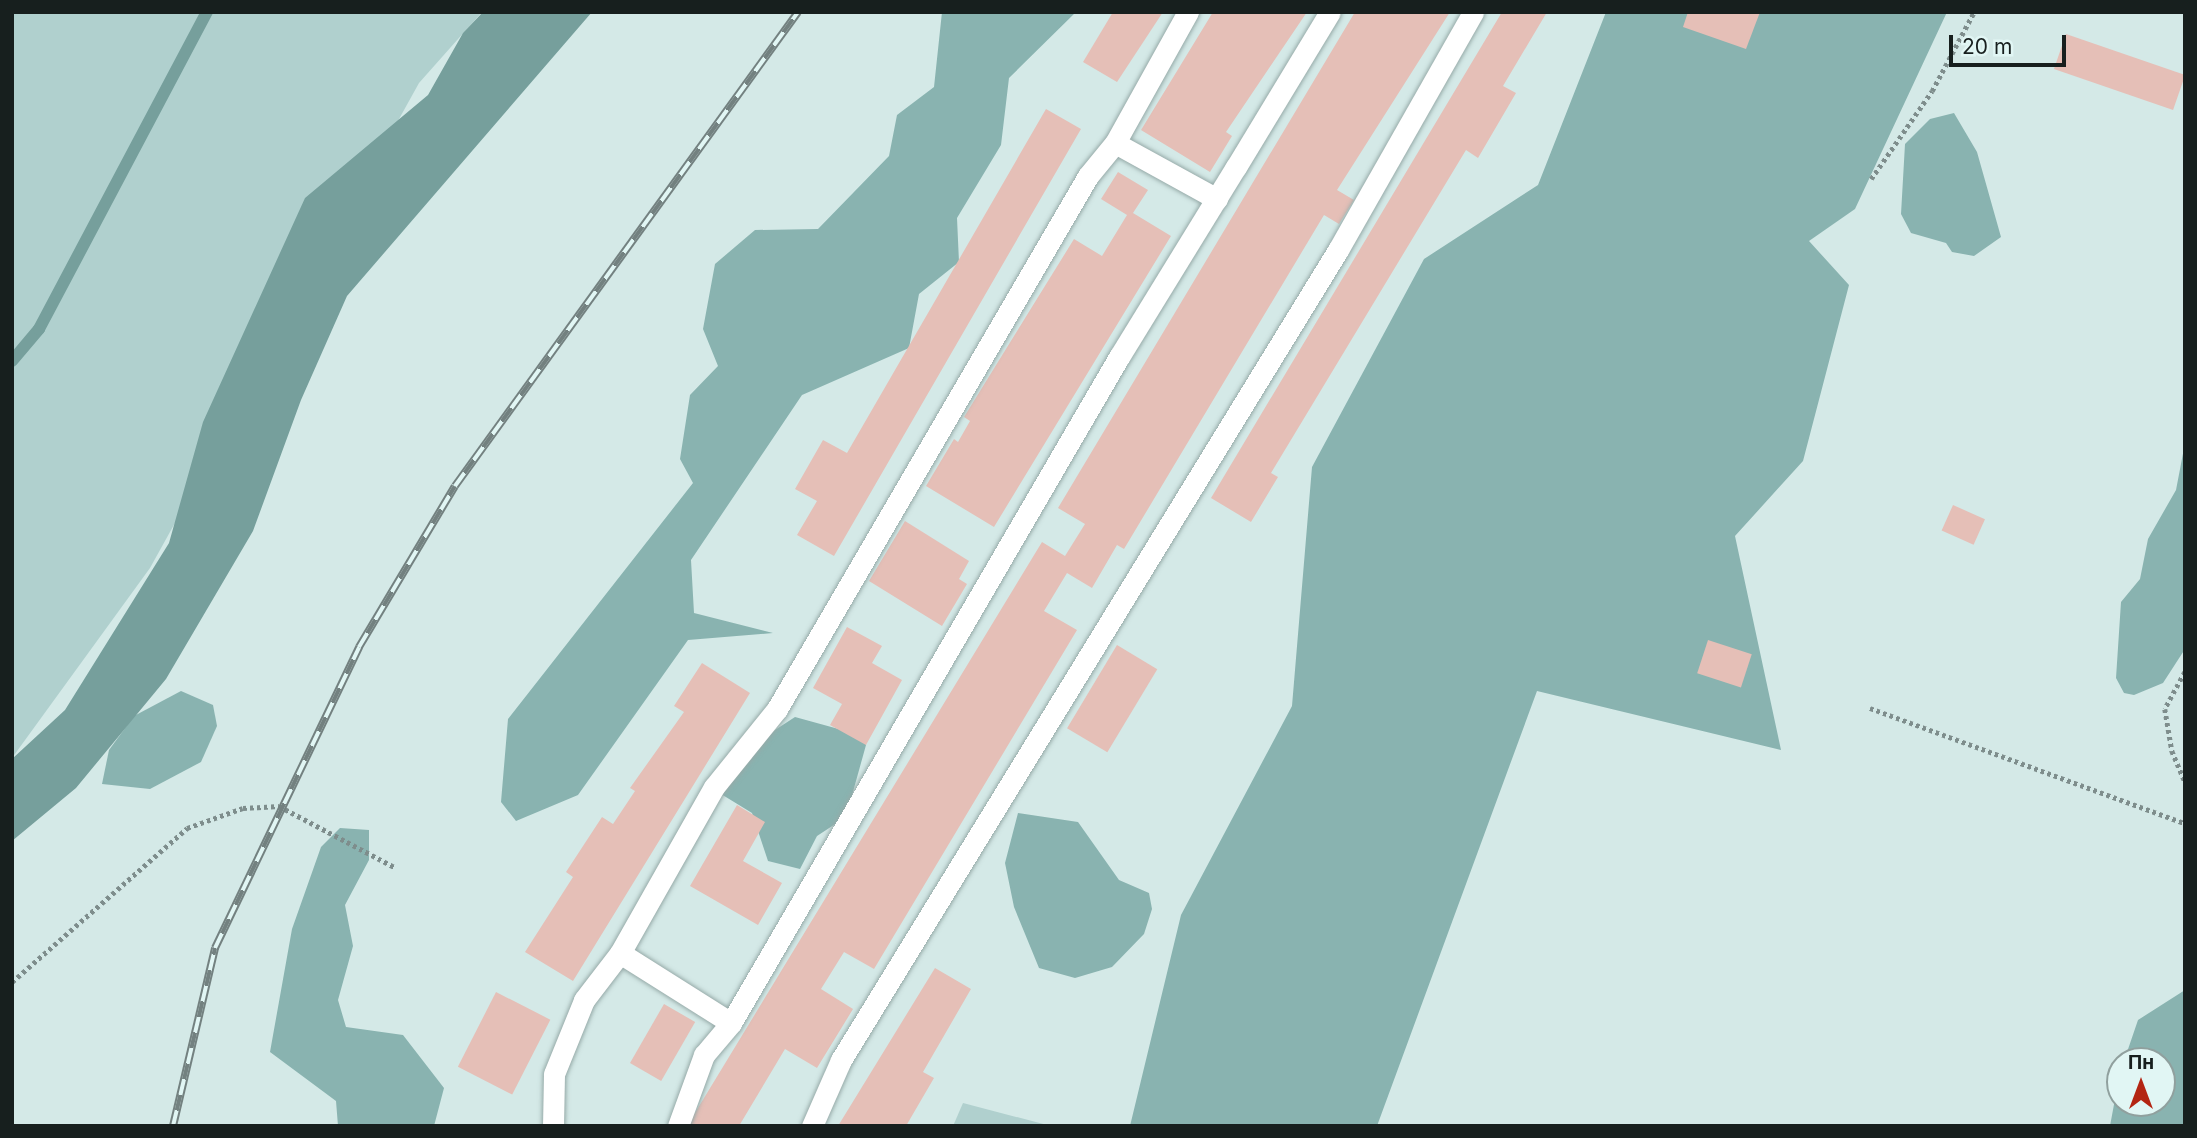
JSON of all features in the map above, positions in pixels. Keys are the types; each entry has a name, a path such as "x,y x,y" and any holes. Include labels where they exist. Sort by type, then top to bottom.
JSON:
{"lane":[{"path":"553,1126 554,1074 584,1000 620,953 715,788 776,709 932,435 1088,176 1115,143 1188,12"},
{"path":"678,1126 704,1055 730,1023 1330,12"},
{"path":"812,1126 841,1060 1331,262 1473,12"},
{"path":"1115,143 1217,199"},
{"path":"620,953 730,1023"}],"path":[{"path":"1871,179 1932,91 1974,12"},
{"path":"2185,672 2165,709 2172,751 2185,781"},
{"path":"1870,708 2185,823"},
{"path":"12,982 187,828 243,808 279,806 394,867"}],"shaded area":[{"path":"12,12 482,12 419,83 150,568 12,758"},
{"path":"483,12 592,12 347,296 301,400 253,531 166,679 76,788 12,841 12,759 65,710 169,543 203,422 305,198 428,95 463,33"},
{"path":"942,12 1076,12 1009,78 1001,145 957,218 959,262 919,294 909,348 802,395 691,560 694,613 773,633 688,640 578,795 516,821 501,802 508,719 693,483 680,459 690,395 718,366 703,329 715,264 755,230 818,229 889,156 897,115 934,87"},
{"path":"1606,12 1947,12 1855,209 1809,241 1849,285 1803,461 1735,536 1781,750 1537,691 1377,1126 1130,1126 1181,915 1292,706 1312,467 1424,259 1538,185"},
{"path":"1954,113 1977,152 2001,237 1974,256 1952,252 1946,243 1911,233 1901,214 1905,144 1930,119"},
{"path":"2185,443 2185,649 2163,683 2134,695 2124,693 2116,678 2121,602 2140,579 2148,539 2176,490"},
{"path":"181,691 213,705 217,726 201,762 150,789 102,784 109,750 134,716"},
{"path":"795,717 864,736 866,745 846,817 817,836 800,869 768,861 752,813 721,794 729,760"},
{"path":"1018,813 1078,822 1119,880 1149,893 1152,909 1144,934 1112,967 1075,978 1039,968 1014,907 1005,863"},
{"path":"340,828 369,830 369,860 345,905 353,946 338,1000 346,1027 403,1035 444,1088 434,1126 338,1126 336,1101 270,1052 292,929 321,847"},
{"path":"2185,990 2185,1126 2110,1126 2112,1117 2176,1117 2176,1047 2129,1047 2138,1020"},
{"path":"963,1103 1051,1126 953,1126"}],"building":[{"path":"1113,12 1163,12 1117,82 1083,62"},
{"path":"1213,12 1307,12 1226,132 1232,136 1210,172 1141,130"},
{"path":"1355,12 1450,12 1337,190 1354,200 1339,224 1324,215 1124,549 1117,545 1092,588 1067,573 1044,611 1077,630 874,969 844,952 821,989 853,1009 817,1068 785,1049 739,1126 687,1126 1042,542 1065,556 1085,524 1058,508"},
{"path":"1502,12 1547,12 1503,86 1516,93 1478,158 1466,150 1271,473 1278,477 1251,522 1211,498"},
{"path":"1688,12 1760,12 1746,49 1683,27"},
{"path":"2066,34 2185,75 2173,110 2054,69"},
{"path":"1046,109 1081,129 834,556 797,535 817,501 795,489 823,440 847,453"},
{"path":"1118,172 1148,190 1133,213 1171,236 994,527 926,486 954,439 958,442 970,421 964,417 1074,239 1102,256 1127,215 1101,199"},
{"path":"1953,505 1985,519 1974,545 1942,531"},
{"path":"905,521 969,561 959,579 967,584 942,626 869,581"},
{"path":"847,627 882,646 872,663 902,680 866,745 830,725 842,704 813,688"},
{"path":"1708,640 1752,654 1741,688 1697,673"},
{"path":"1117,645 1157,669 1107,752 1067,728"},
{"path":"702,663 750,693 573,981 525,952 573,877 566,872 602,817 613,824 635,791 630,788 684,712 674,706"},
{"path":"737,805 765,822 743,861 782,883 758,925 690,886"},
{"path":"935,968 971,989 923,1072 934,1078 906,1126 838,1126"},
{"path":"496,992 550,1020 512,1095 458,1067"},
{"path":"664,1004 695,1022 661,1081 630,1063"}],"waterway":[{"path":"12,361 39,329 207,12"}],"railway":[{"path":"173,1126 215,948 359,647 455,486 798,12"}]}
